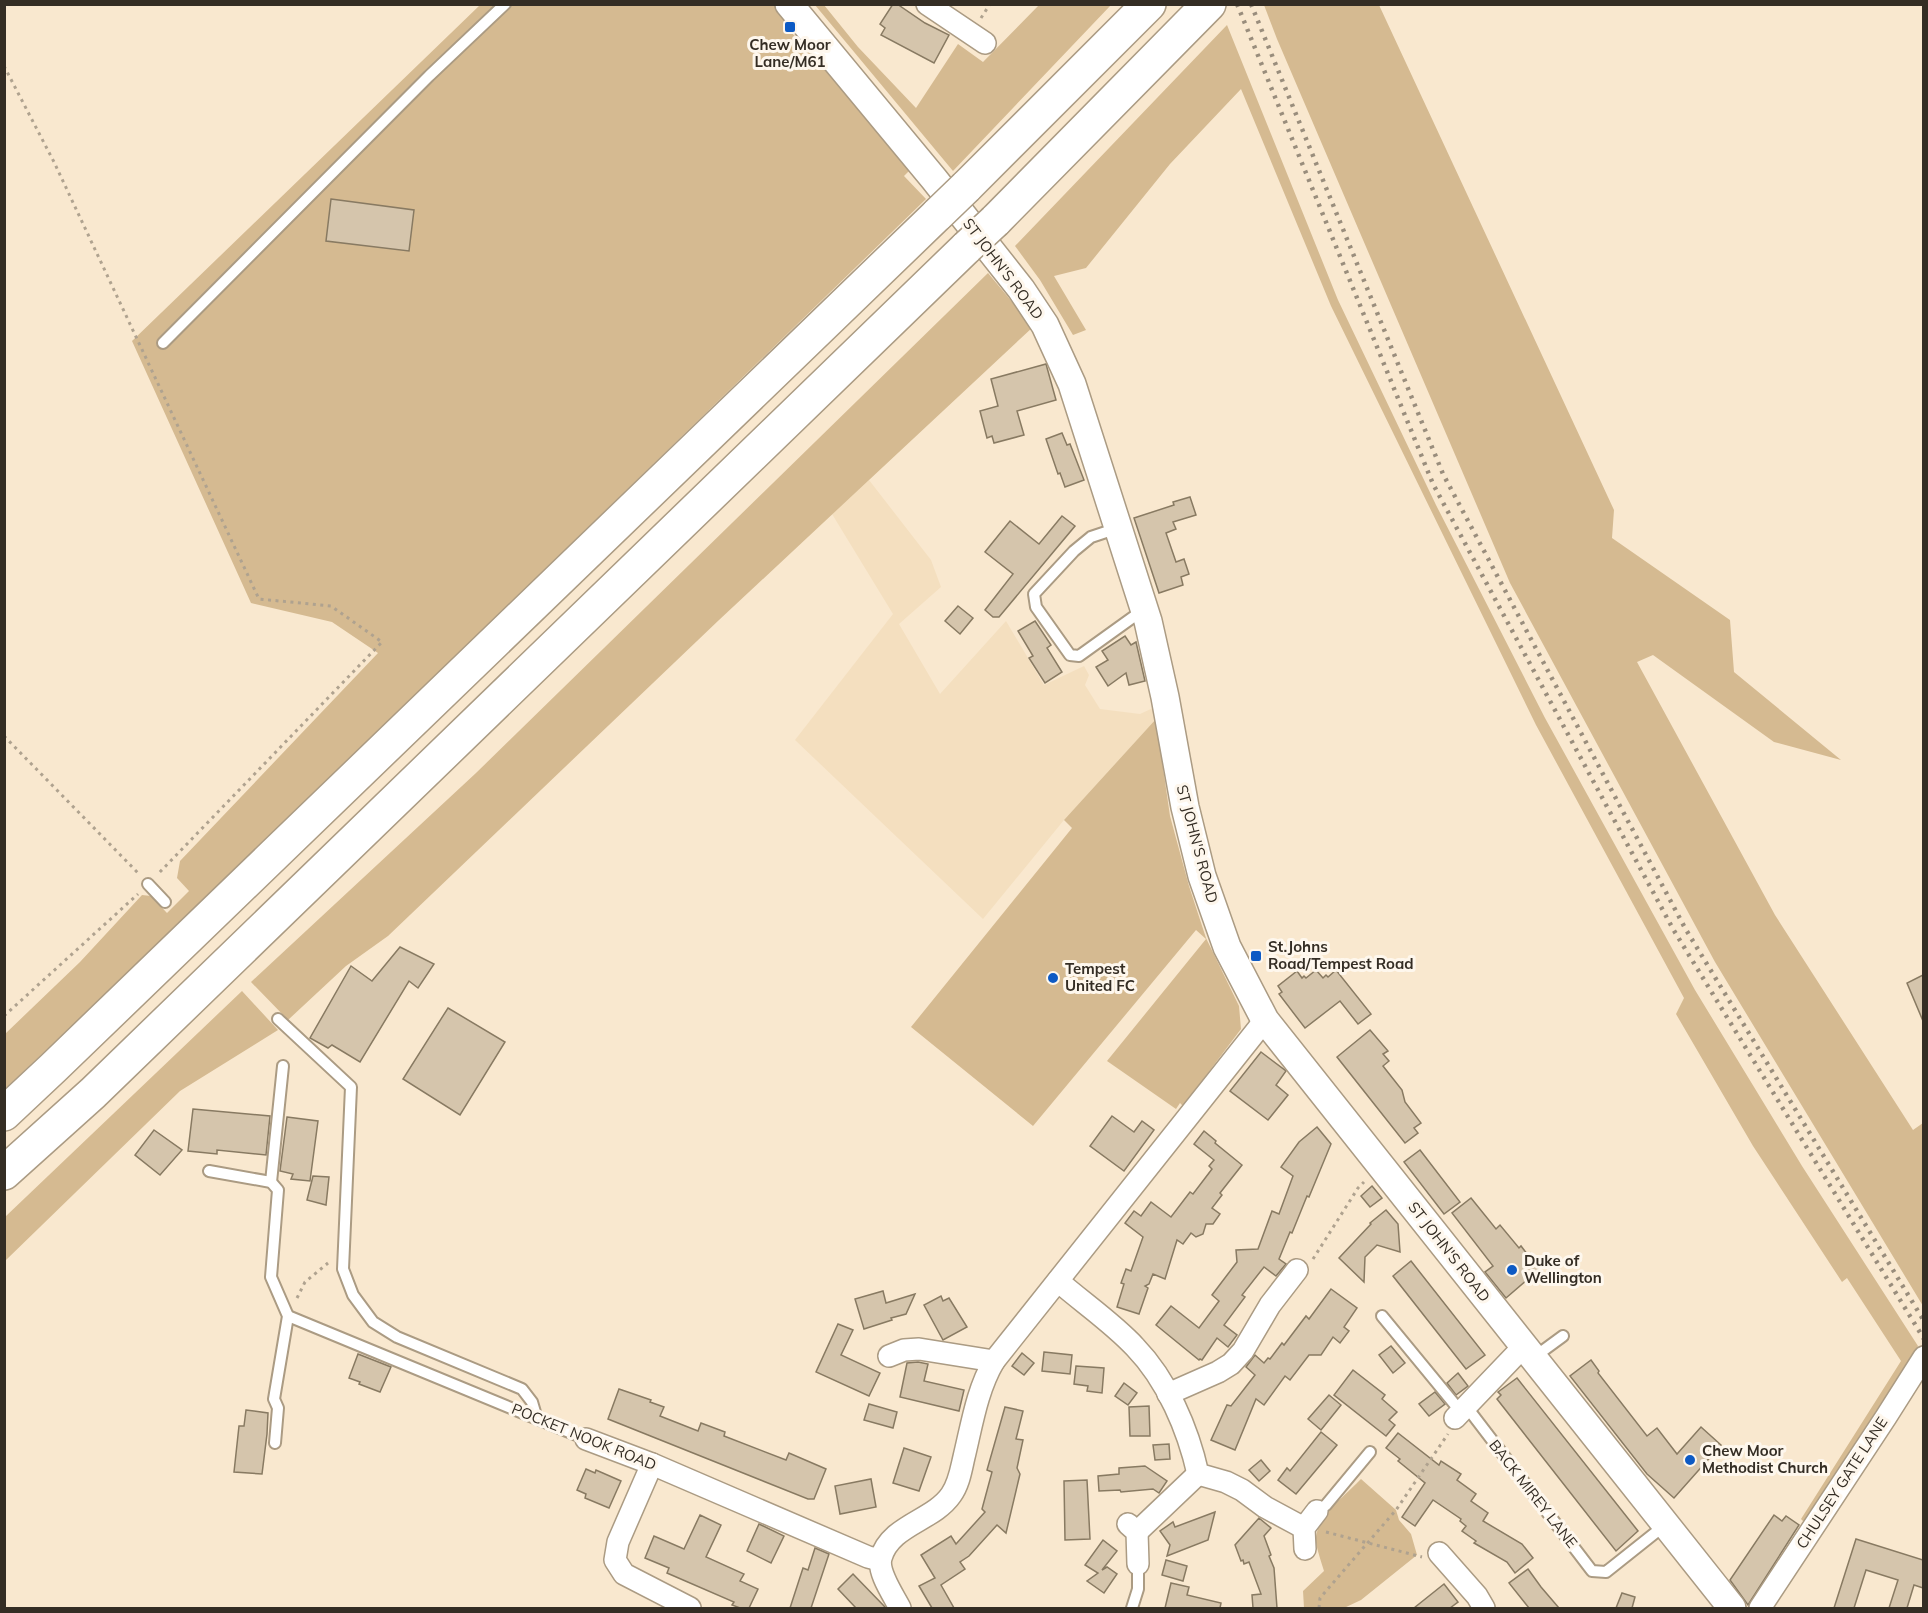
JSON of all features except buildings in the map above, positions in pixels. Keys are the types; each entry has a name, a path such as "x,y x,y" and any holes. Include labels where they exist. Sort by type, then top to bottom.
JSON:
{"highway":[{"path":"4,1114 966,187 1149,4"},
{"path":"4,1173 93,1093 995,221 1209,4"}],"street":[{"name":"ST JOHN'S ROAD","path":"789,4 934,179 1021,289 1045,325 1072,384 1144,608 1165,697 1185,807 1202,876 1227,947 1265,1020 1732,1608"},
{"path":"927,4 985,43"},
{"path":"900,1608 884,1577 880,1560 894,1537 945,1503 952,1494 958,1479 980,1391 985,1376 994,1361 1265,1020"},
{"path":"1168,1394 1231,1364 1243,1351 1270,1305 1289,1295 1297,1270"},
{"path":"1058,1281 1133,1344 1146,1358 1185,1427 1198,1474"},
{"path":"889,1356 904,1350 920,1348 994,1361"},
{"path":"1460,1412 1528,1353"},
{"name":"CHULSEY GATE LANE","path":"1760,1608 1923,1357"},
{"name":"POCKET NOOK ROAD","path":"586,1439 652,1464 880,1560"},
{"path":"652,1464 618,1542 615,1560 624,1574 690,1608"},
{"path":"1198,1474 1226,1482 1242,1490 1265,1507 1304,1528"},
{"path":"1138,1564 1132,1528 1198,1474"},
{"path":"1305,1549 1304,1528 1317,1511"},
{"path":"1439,1553 1477,1596 1484,1608"}],"lane":[{"path":"163,343 429,76 505,4"},
{"path":"1118,528 1090,537 1074,551 1034,594 1036,607 1070,655 1079,656 1144,608"},
{"path":"148,884 165,902"},
{"path":"278,1019 351,1087 343,1269 353,1295 373,1322 397,1337 522,1389 532,1402 537,1419"},
{"path":"271,1182 283,1066"},
{"path":"210,1171 271,1182 278,1190 271,1276 288,1316 274,1399 278,1408 275,1443"},
{"name":"POCKET NOOK ROAD","path":"288,1316 586,1439"},
{"name":"BACK MIREY LANE","path":"1382,1316 1592,1571 1606,1572 1665,1525"},
{"path":"1528,1353 1563,1336"},
{"path":"1317,1511 1326,1505 1370,1452"},
{"path":"1132,1608 1138,1589 1138,1564"}],"path":[{"path":"4,66 54,162 259,599 331,606 382,642 148,884 4,1016"},
{"path":"4,736 148,884"},
{"path":"1297,1270 1305,1269 1358,1188 1381,1167"},
{"path":"288,1316 305,1282 344,1251"},
{"path":"1319,1608 1320,1598 1402,1501 1447,1437 1460,1412"},
{"path":"1304,1528 1431,1559 1439,1553"}],"shaded area":[{"path":"480,5 774,5 788,20 784,24 800,42 804,40 912,168 904,176 926,199 178,926 5,1089 5,1034 80,962 142,895 151,896 167,913 189,891 177,878 180,861 378,653 332,622 251,603 132,341"},
{"path":"815,5 824,5 858,47 916,108 958,44 983,62 1039,5 1111,5 953,171"},
{"path":"1264,5 1379,5 1614,510 1612,538 1730,620 1734,672 1841,760 1774,742 1653,655 1637,662 1775,915 1913,1130 1923,1123 1923,1306 1715,962 1510,583"},
{"path":"1227,25 1338,300 1436,505 1545,718 1695,990 1802,1166 1918,1346 1807,1525 1801,1519 1901,1361 1847,1278 1842,1282 1753,1146 1676,1014 1684,998 1536,725 1331,306 1241,89 1170,164 1086,268 1054,276 1086,330 1073,335 1040,280 1015,246"},
{"path":"988,273 1033,327 719,620 388,936 346,966 288,1020 251,982 476,773"},
{"path":"869,480 931,560 941,587 899,624 940,694 1006,621 1044,685 1084,666 1089,675 1085,685 1100,709 1140,714 1153,708 1156,719 1064,820 983,919 795,740 893,614 832,514"},
{"name":"Tempest United FC","path":"1156,719 1170,816 1189,886 1206,938 1239,1006 1241,1029 1183,1106 1180,1103 1176,1109 1107,1061 1206,939 1196,930 1033,1126 911,1027 1072,828 1064,820"},
{"path":"242,991 278,1030 180,1091 5,1261 5,1217"},
{"path":"1361,1479 1396,1510 1399,1520 1411,1534 1417,1555 1361,1600 1344,1608 1304,1608 1303,1591 1324,1571 1316,1543 1316,1534 1325,1516"}],"railway":[{"path":"1237,4 1433,484 1673,929 1924,1339"},
{"path":"1251,4 1443,474 1685,928 1924,1321"}],"place":[{"name":"Chew Moor Lane/M61","path":"790,27"},
{"name":"St.Johns Road/Tempest Road","path":"1256,956"},
{"name":"Tempest United FC","path":"1053,978"},
{"name":"Duke of Wellington","path":"1512,1270"},
{"name":"Chew Moor Methodist Church","path":"1690,1460"}]}
